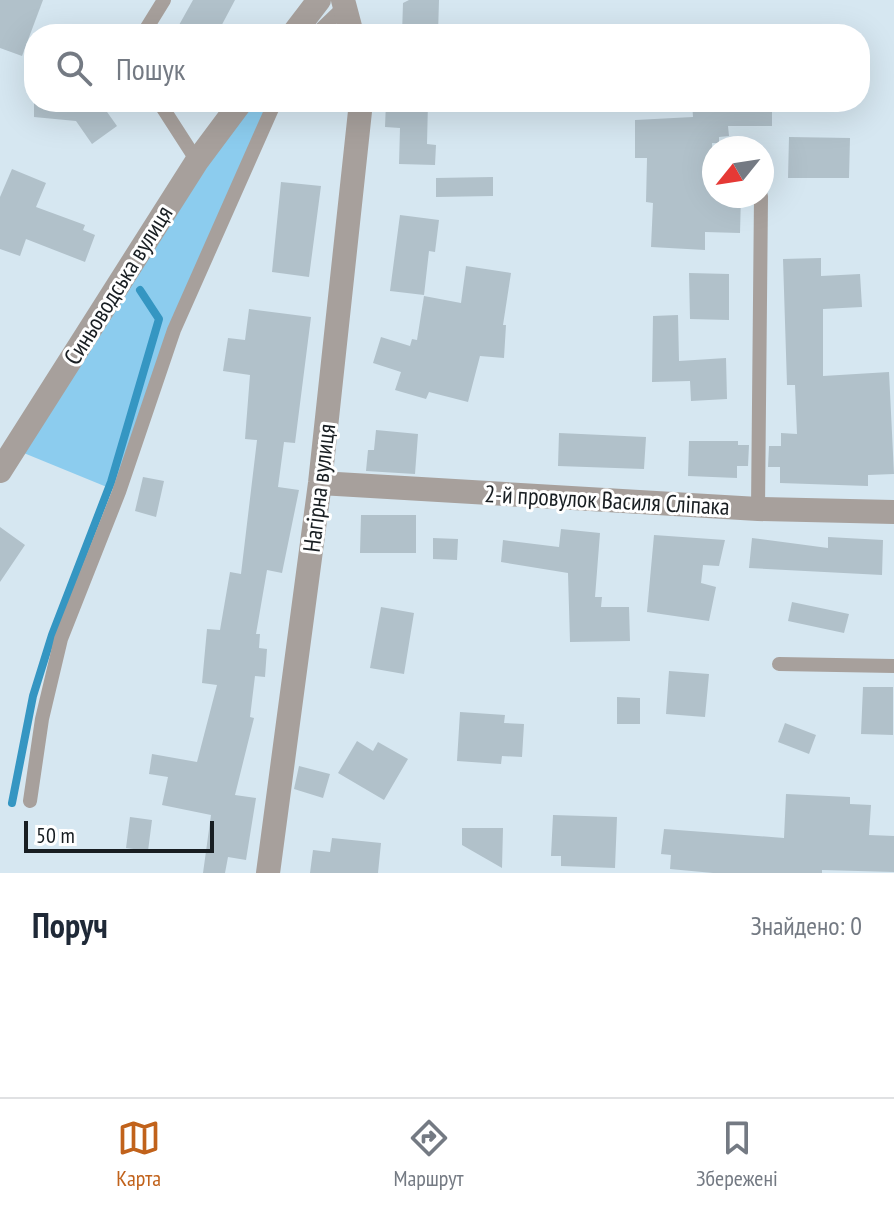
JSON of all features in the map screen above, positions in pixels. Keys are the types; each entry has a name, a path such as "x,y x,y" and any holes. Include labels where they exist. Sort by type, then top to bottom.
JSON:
{"street":[{"path":"301,24 319,0"},
{"path":"343,3 349,24"},
{"name":"Синьоводська вулиця","path":"0,471 197,161 234,112"},
{"name":"Нагірна вулиця","path":"268,873 320,483 360,112"},
{"name":"2-й провулок Василя Сліпака","path":"320,483 758,509 894,512"}],"lane":[{"path":"149,24 164,0"},
{"path":"325,24 343,3"},
{"path":"165,112 197,161"},
{"path":"30,801 42,719 61,639 119,492 174,330 271,112"},
{"path":"758,509 761,208"},
{"path":"779,664 894,666"}],"shaded area":[{"path":"234,112 271,112 174,329 119,492 14,449"}],"building":[{"path":"0,0 43,0 34,24 24,24 22,56 0,48"},
{"path":"193,0 235,0 222,24 180,24"},
{"path":"409,0 439,0 438,24 402,24 403,3"},
{"path":"34,112 107,112 117,126 92,144 76,121 34,117"},
{"path":"386,112 428,112 427,144 436,145 435,165 399,164 400,128 385,127"},
{"path":"693,112 772,112 772,126 728,126 729,136 702,136 702,208 741,208 740,233 705,232 705,250 651,247 653,203 646,202 647,158 635,158 635,120 693,117"},
{"path":"789,137 850,138 849,178 788,178"},
{"path":"12,169 46,183 36,207 85,225 83,230 95,235 85,262 26,239 20,256 0,249 0,197"},
{"path":"493,177 493,196 436,197 436,178"},
{"path":"281,182 321,186 309,277 272,272"},
{"path":"400,215 439,220 435,252 429,251 424,295 390,291"},
{"path":"821,258 821,276 860,274 862,307 823,309 823,376 889,372 894,474 868,475 868,486 780,483 780,467 768,467 769,446 781,446 781,433 797,434 795,385 787,385 783,259"},
{"path":"466,266 511,273 503,325 506,325 504,358 480,356 468,402 429,392 426,399 395,390 401,372 373,363 381,337 410,346 412,339 417,340 424,296 461,303"},
{"path":"689,273 729,274 729,320 690,319"},
{"path":"249,309 311,317 295,443 284,442 278,487 299,490 282,573 267,570 256,634 260,634 259,648 267,649 265,677 255,676 250,717 254,718 235,795 256,798 246,860 228,857 225,873 203,873 211,815 162,805 168,777 149,774 152,754 197,762 217,685 202,683 207,629 220,630 230,572 241,574 257,440 245,439 250,375 223,371 228,338 245,340"},
{"path":"678,315 679,361 726,358 727,399 691,401 690,381 652,382 653,316"},
{"path":"376,430 418,434 415,474 366,471 368,450 374,450"},
{"path":"559,433 646,437 644,469 558,466"},
{"path":"689,441 738,441 738,445 749,445 748,466 737,466 737,478 688,476"},
{"path":"143,477 164,481 156,517 135,511"},
{"path":"361,515 416,515 416,553 360,553"},
{"path":"0,527 25,545 0,582"},
{"path":"561,529 600,533 595,597 602,597 601,607 629,607 630,641 570,642 568,573 501,562 503,540 559,547"},
{"path":"654,535 725,540 719,566 703,565 701,583 716,587 709,621 647,612"},
{"path":"828,537 883,540 882,575 749,568 752,538 828,548"},
{"path":"433,538 458,539 457,560 433,559"},
{"path":"792,602 849,614 844,633 788,621"},
{"path":"381,607 414,613 404,674 370,668"},
{"path":"669,671 709,674 705,717 666,714"},
{"path":"863,687 893,687 893,735 861,734"},
{"path":"617,697 640,698 640,724 617,724"},
{"path":"460,712 505,715 504,723 524,724 522,757 502,756 501,764 457,761"},
{"path":"785,723 816,735 809,754 778,742"},
{"path":"357,741 373,751 378,742 408,759 384,800 338,773"},
{"path":"299,766 330,774 323,798 294,789"},
{"path":"786,794 850,797 850,804 871,805 869,835 894,836 894,872 713,873 670,869 671,855 661,854 664,829 784,838"},
{"path":"553,815 617,817 615,868 561,866 561,856 551,856"},
{"path":"130,817 152,820 148,851 126,848"},
{"path":"462,828 503,828 502,868 462,845"},
{"path":"332,838 381,843 378,873 310,873 313,850 330,852"}],"waterway":[{"path":"12,803 33,696 52,635 111,482 159,319 140,290"}]}
